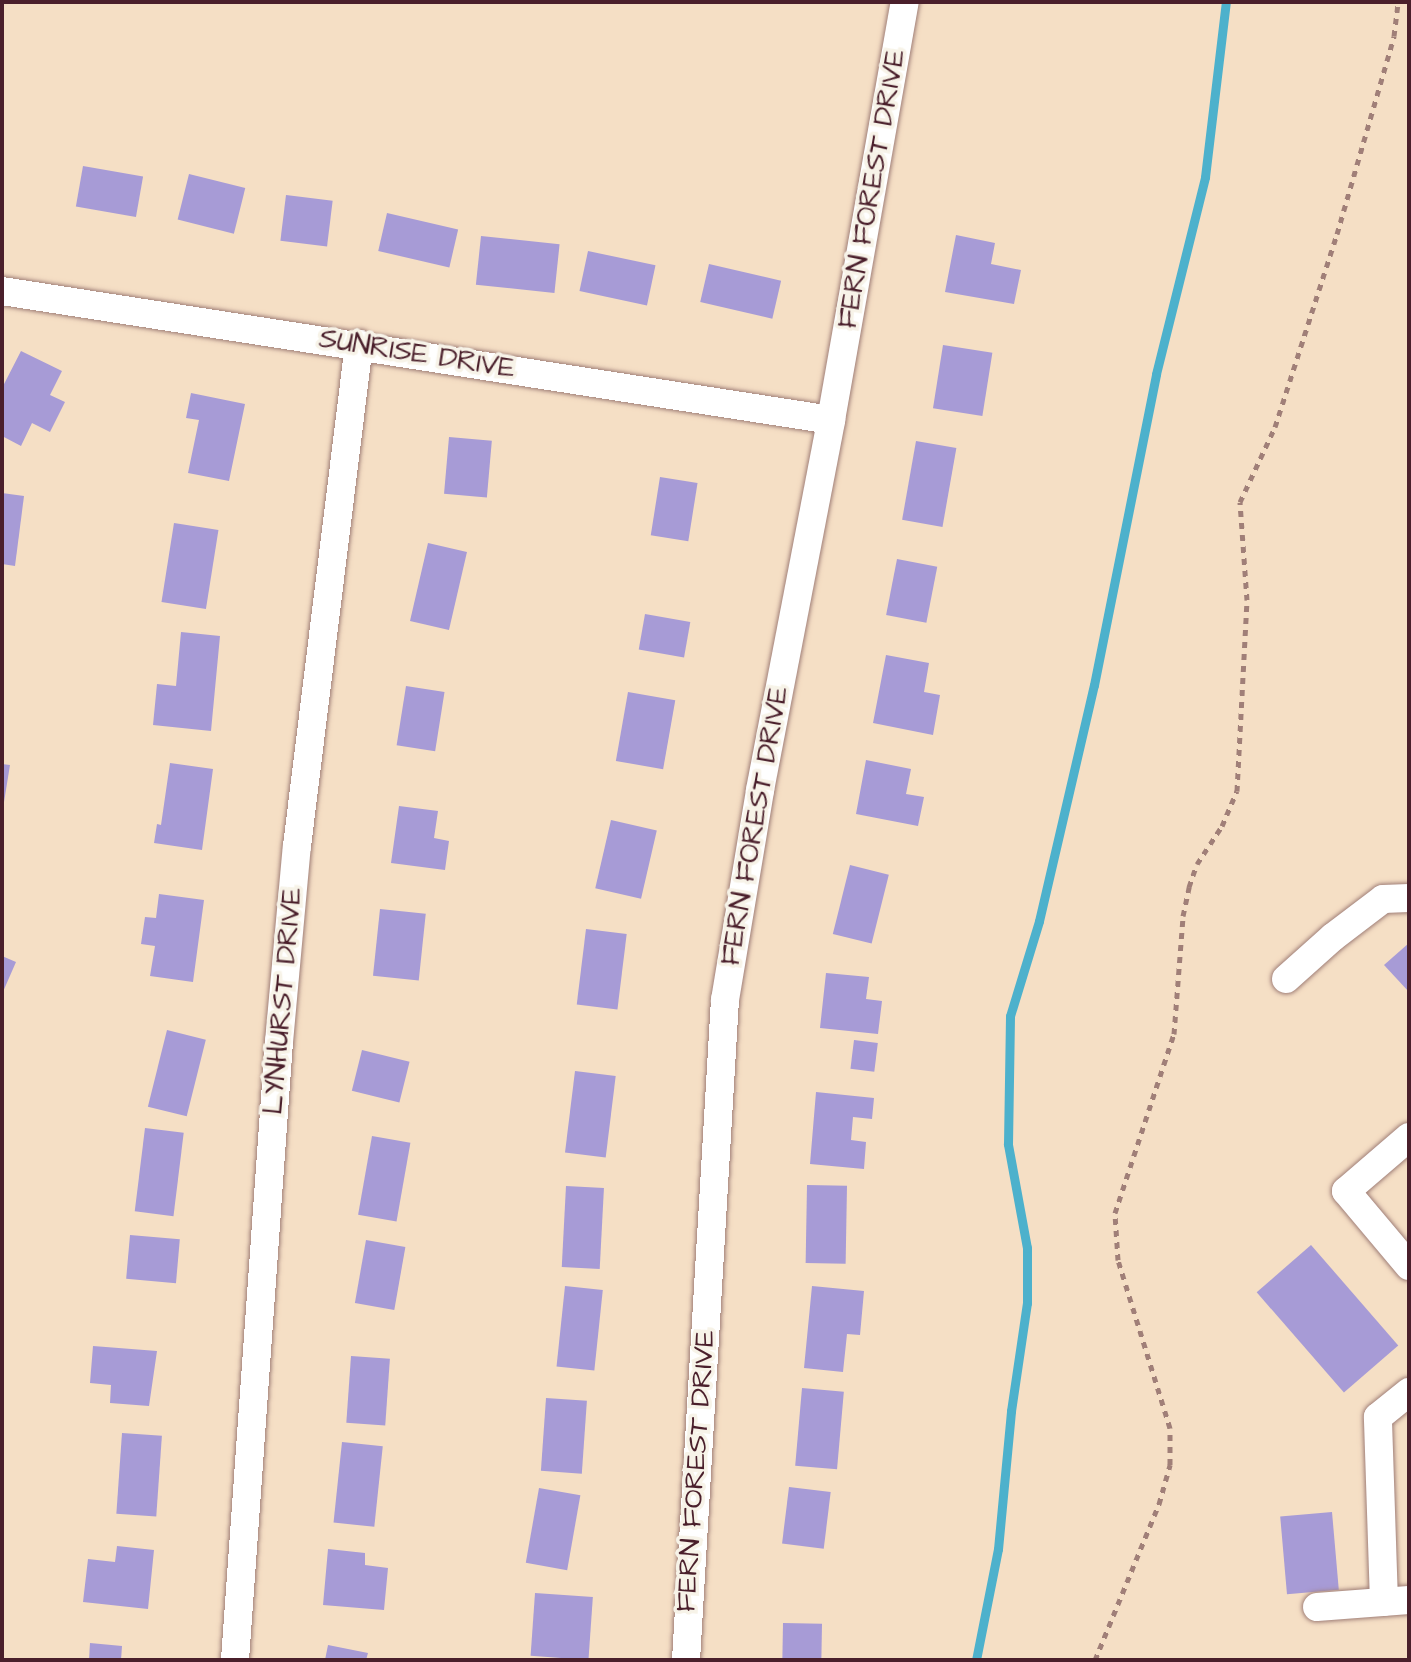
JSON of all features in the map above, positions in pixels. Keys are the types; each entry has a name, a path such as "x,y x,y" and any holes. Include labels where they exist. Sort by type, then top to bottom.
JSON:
{"street":[{"name":"FERN FOREST DRIVE","path":"686,1660 725,1000 760,790 831,420 905,2"},
{"name":"SUNRISE DRIVE","path":"2,291 359,344 831,420"},
{"name":"LYNHURST DRIVE","path":"235,1660 276,1074 297,846 359,344"},
{"path":"1286,979 1333,937 1383,899 1409,898"},
{"path":"1409,1137 1346,1191 1409,1266"},
{"path":"1317,1607 1396,1601 1378,1417 1409,1392"}],"path":[{"path":"1095,1660 1159,1504 1170,1465 1170,1428 1118,1260 1115,1213 1174,1034 1183,916 1189,887 1197,864 1222,826 1237,791 1247,600 1240,502 1275,427 1337,234 1394,36 1398,2"}],"building":[{"path":"83,166 143,177 136,217 76,206"},
{"path":"189,174 245,188 234,234 178,220"},
{"path":"286,195 333,201 327,246 280,241"},
{"path":"387,213 458,229 449,267 378,251"},
{"path":"956,235 995,243 991,264 1021,270 1014,304 945,292"},
{"path":"481,236 560,244 554,293 476,285"},
{"path":"588,251 655,265 647,305 579,291"},
{"path":"709,264 781,281 772,319 700,302"},
{"path":"943,345 992,353 982,416 933,408"},
{"path":"21,351 62,371 50,395 65,402 50,432 32,423 21,446 2,436 2,388"},
{"path":"191,393 245,404 229,481 188,473 199,420 186,418"},
{"path":"449,437 492,441 487,498 444,494"},
{"path":"916,441 956,448 942,527 902,520"},
{"path":"660,477 698,483 688,541 651,535"},
{"path":"2,493 24,496 15,566 2,564"},
{"path":"174,523 218,530 206,609 161,602"},
{"path":"428,543 467,552 449,630 410,621"},
{"path":"897,559 937,567 926,623 886,615"},
{"path":"645,614 690,622 684,657 639,649"},
{"path":"181,632 220,636 211,731 153,725 157,684 176,686"},
{"path":"886,655 929,663 924,692 940,695 933,735 873,723"},
{"path":"406,686 445,692 435,751 397,745"},
{"path":"628,692 675,700 663,769 616,761"},
{"path":"866,760 911,769 906,794 924,797 918,826 856,814"},
{"path":"170,763 213,769 202,850 154,843 157,824 161,825"},
{"path":"2,764 10,765 4,802 2,802"},
{"path":"399,806 438,811 434,838 449,841 445,870 391,863"},
{"path":"611,820 657,831 641,899 595,888"},
{"path":"850,865 889,875 872,944 833,934"},
{"path":"159,894 204,900 193,982 150,976 155,946 141,944 145,917 156,918"},
{"path":"380,909 426,914 419,980 373,976"},
{"path":"586,929 627,934 617,1009 577,1004"},
{"path":"1409,943 1409,992 1384,965"},
{"path":"2,956 16,962 2,994"},
{"path":"826,973 869,977 866,999 882,1001 878,1034 820,1028"},
{"path":"167,1030 206,1040 187,1116 148,1107"},
{"path":"854,1040 878,1043 874,1072 850,1069"},
{"path":"362,1050 410,1062 399,1103 352,1091"},
{"path":"575,1071 616,1076 606,1157 565,1152"},
{"path":"816,1092 874,1098 872,1119 853,1117 851,1140 866,1142 864,1169 810,1164"},
{"path":"145,1128 184,1133 173,1216 135,1211"},
{"path":"372,1136 410,1143 397,1222 358,1215"},
{"path":"807,1185 847,1186 846,1264 806,1263"},
{"path":"566,1186 604,1188 600,1269 562,1267"},
{"path":"130,1235 180,1239 176,1283 126,1279"},
{"path":"366,1240 405,1247 394,1310 355,1303"},
{"path":"1311,1245 1398,1345 1344,1393 1257,1292"},
{"path":"565,1286 603,1290 594,1371 557,1367"},
{"path":"812,1286 864,1291 860,1335 847,1334 843,1372 804,1368"},
{"path":"93,1346 157,1351 149,1406 110,1403 111,1385 90,1383"},
{"path":"351,1356 390,1359 385,1426 346,1423"},
{"path":"802,1388 844,1392 837,1469 795,1466"},
{"path":"546,1398 587,1401 582,1474 541,1471"},
{"path":"122,1433 162,1436 156,1517 116,1514"},
{"path":"342,1442 383,1446 374,1527 334,1523"},
{"path":"789,1487 831,1492 824,1549 782,1544"},
{"path":"539,1488 580,1495 567,1570 526,1563"},
{"path":"1332,1512 1339,1590 1287,1594 1280,1517"},
{"path":"117,1546 154,1550 148,1609 83,1602 88,1559 115,1562"},
{"path":"328,1549 365,1553 365,1565 388,1568 384,1610 323,1605"},
{"path":"535,1593 593,1597 588,1660 531,1656"},
{"path":"783,1623 822,1624 821,1660 782,1660"},
{"path":"90,1643 122,1646 121,1660 89,1660"},
{"path":"328,1645 368,1653 366,1660 325,1660"}],"waterway":[{"path":"976,1660 998,1549 1011,1411 1027,1303 1027,1248 1008,1144 1010,1016 1039,921 1094,685 1156,374 1205,177 1226,2"}]}
